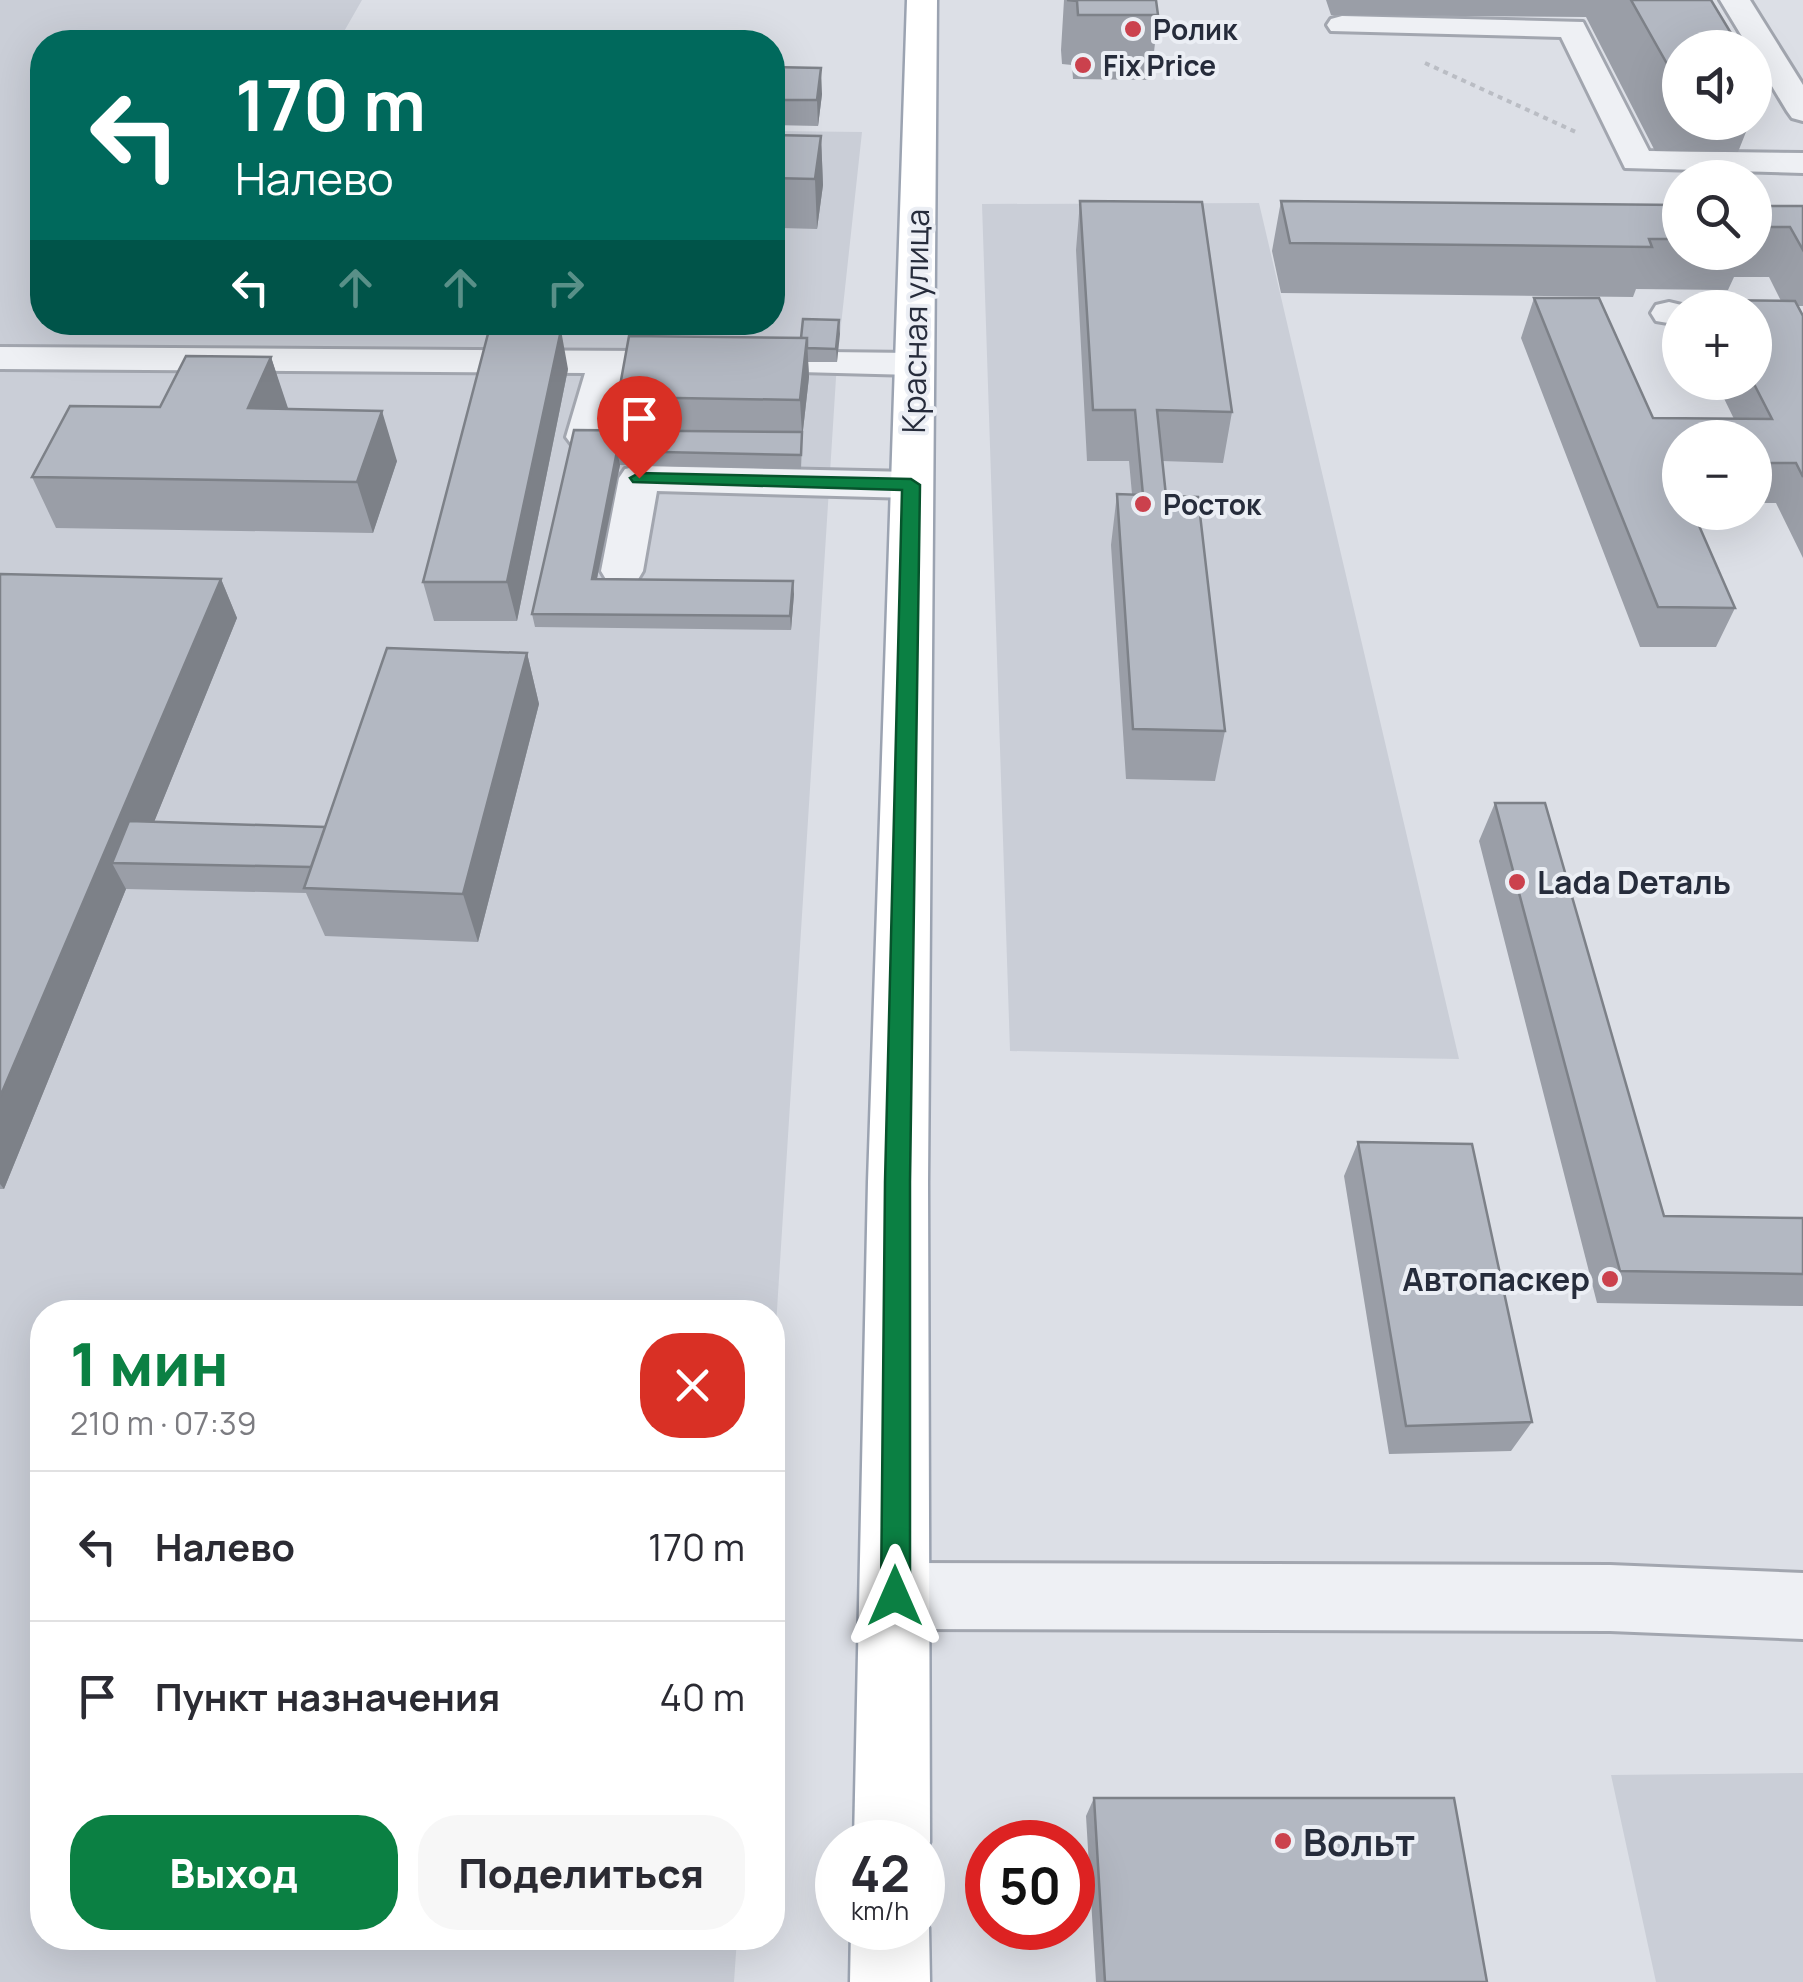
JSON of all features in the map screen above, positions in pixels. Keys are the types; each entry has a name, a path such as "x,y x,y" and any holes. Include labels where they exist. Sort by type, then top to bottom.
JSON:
{"main road":[{"name":"Красная улица","path":"892,1820 898,1182 922,0"},
{"path":"890,1950 890,1982"}],"street":[{"path":"1734,0 1801,103"},
{"path":"1342,25 1572,28 1637,161 1803,164"},
{"path":"0,358 914,364"},
{"path":"586,437 608,362"},
{"path":"622,571 639,478 911,485"},
{"path":"895,1596 1610,1598 1803,1606"}],"path":[{"path":"1342,25 1637,161"}],"shaded area":[{"path":"0,0 362,0 345,30 30,30 30,335 785,335 785,131 862,132 837,362 778,1300 30,1300 30,1950 736,1950 734,1982 0,1982"},
{"path":"1259,203 1459,1059 1010,1051 982,204"},
{"path":"1803,1773 1803,1982 1656,1982 1611,1775"}],"building":[{"path":"1067,0 1156,0 1158,15 1078,15 1077,1"},
{"path":"1631,0 1711,0 1729,30 1662,30 1662,55"},
{"path":"785,67 821,68 817,100 785,100"},
{"path":"785,135 821,136 815,179 785,178"},
{"name":"Росток","path":"1080,201 1202,202 1232,412 1157,410 1166,496 1198,497 1225,731 1133,729 1117,494 1143,495 1135,410 1093,410"},
{"path":"1281,201 1662,205 1662,239 1649,239 1652,247 1290,243"},
{"path":"1772,206 1803,206 1803,250 1790,227 1772,227"},
{"path":"1534,298 1599,298 1653,418 1772,419 1762,400 1772,400 1772,301 1795,301 1803,316 1803,477 1796,463 1772,463 1772,420 1662,420 1662,530 1701,530 1735,608 1658,607"},
{"path":"803,319 839,320 836,349 807,348 807,338 801,338"},
{"path":"488,335 560,335 507,582 423,582"},
{"path":"629,336 807,338 800,400 618,397"},
{"path":"186,356 271,357 248,408 382,411 357,482 32,477 70,406 160,407"},
{"path":"574,430 802,432 801,455 617,451 592,579 793,581 790,616 532,614"},
{"path":"0,574 221,579 0,1097"},
{"path":"387,648 527,653 463,894 304,888"},
{"path":"1495,803 1545,803 1664,1216 1803,1218 1803,1274 1620,1271"},
{"path":"129,821 325,827 311,867 112,863"},
{"path":"1358,1142 1472,1144 1532,1422 1406,1426"},
{"path":"1094,1798 1454,1798 1487,1982 1105,1982"}],"place":[{"name":"Ролик","path":"1133,29"},
{"name":"Fix Price","path":"1083,65"},
{"name":"Росток","path":"1143,504"},
{"name":"Lada Dеталь","path":"1517,882"},
{"name":"Автопаскер","path":"1610,1279"},
{"name":"Вольт","path":"1283,1841"}],"route":[{"path":"639,478 911,485 895,1596"}]}
